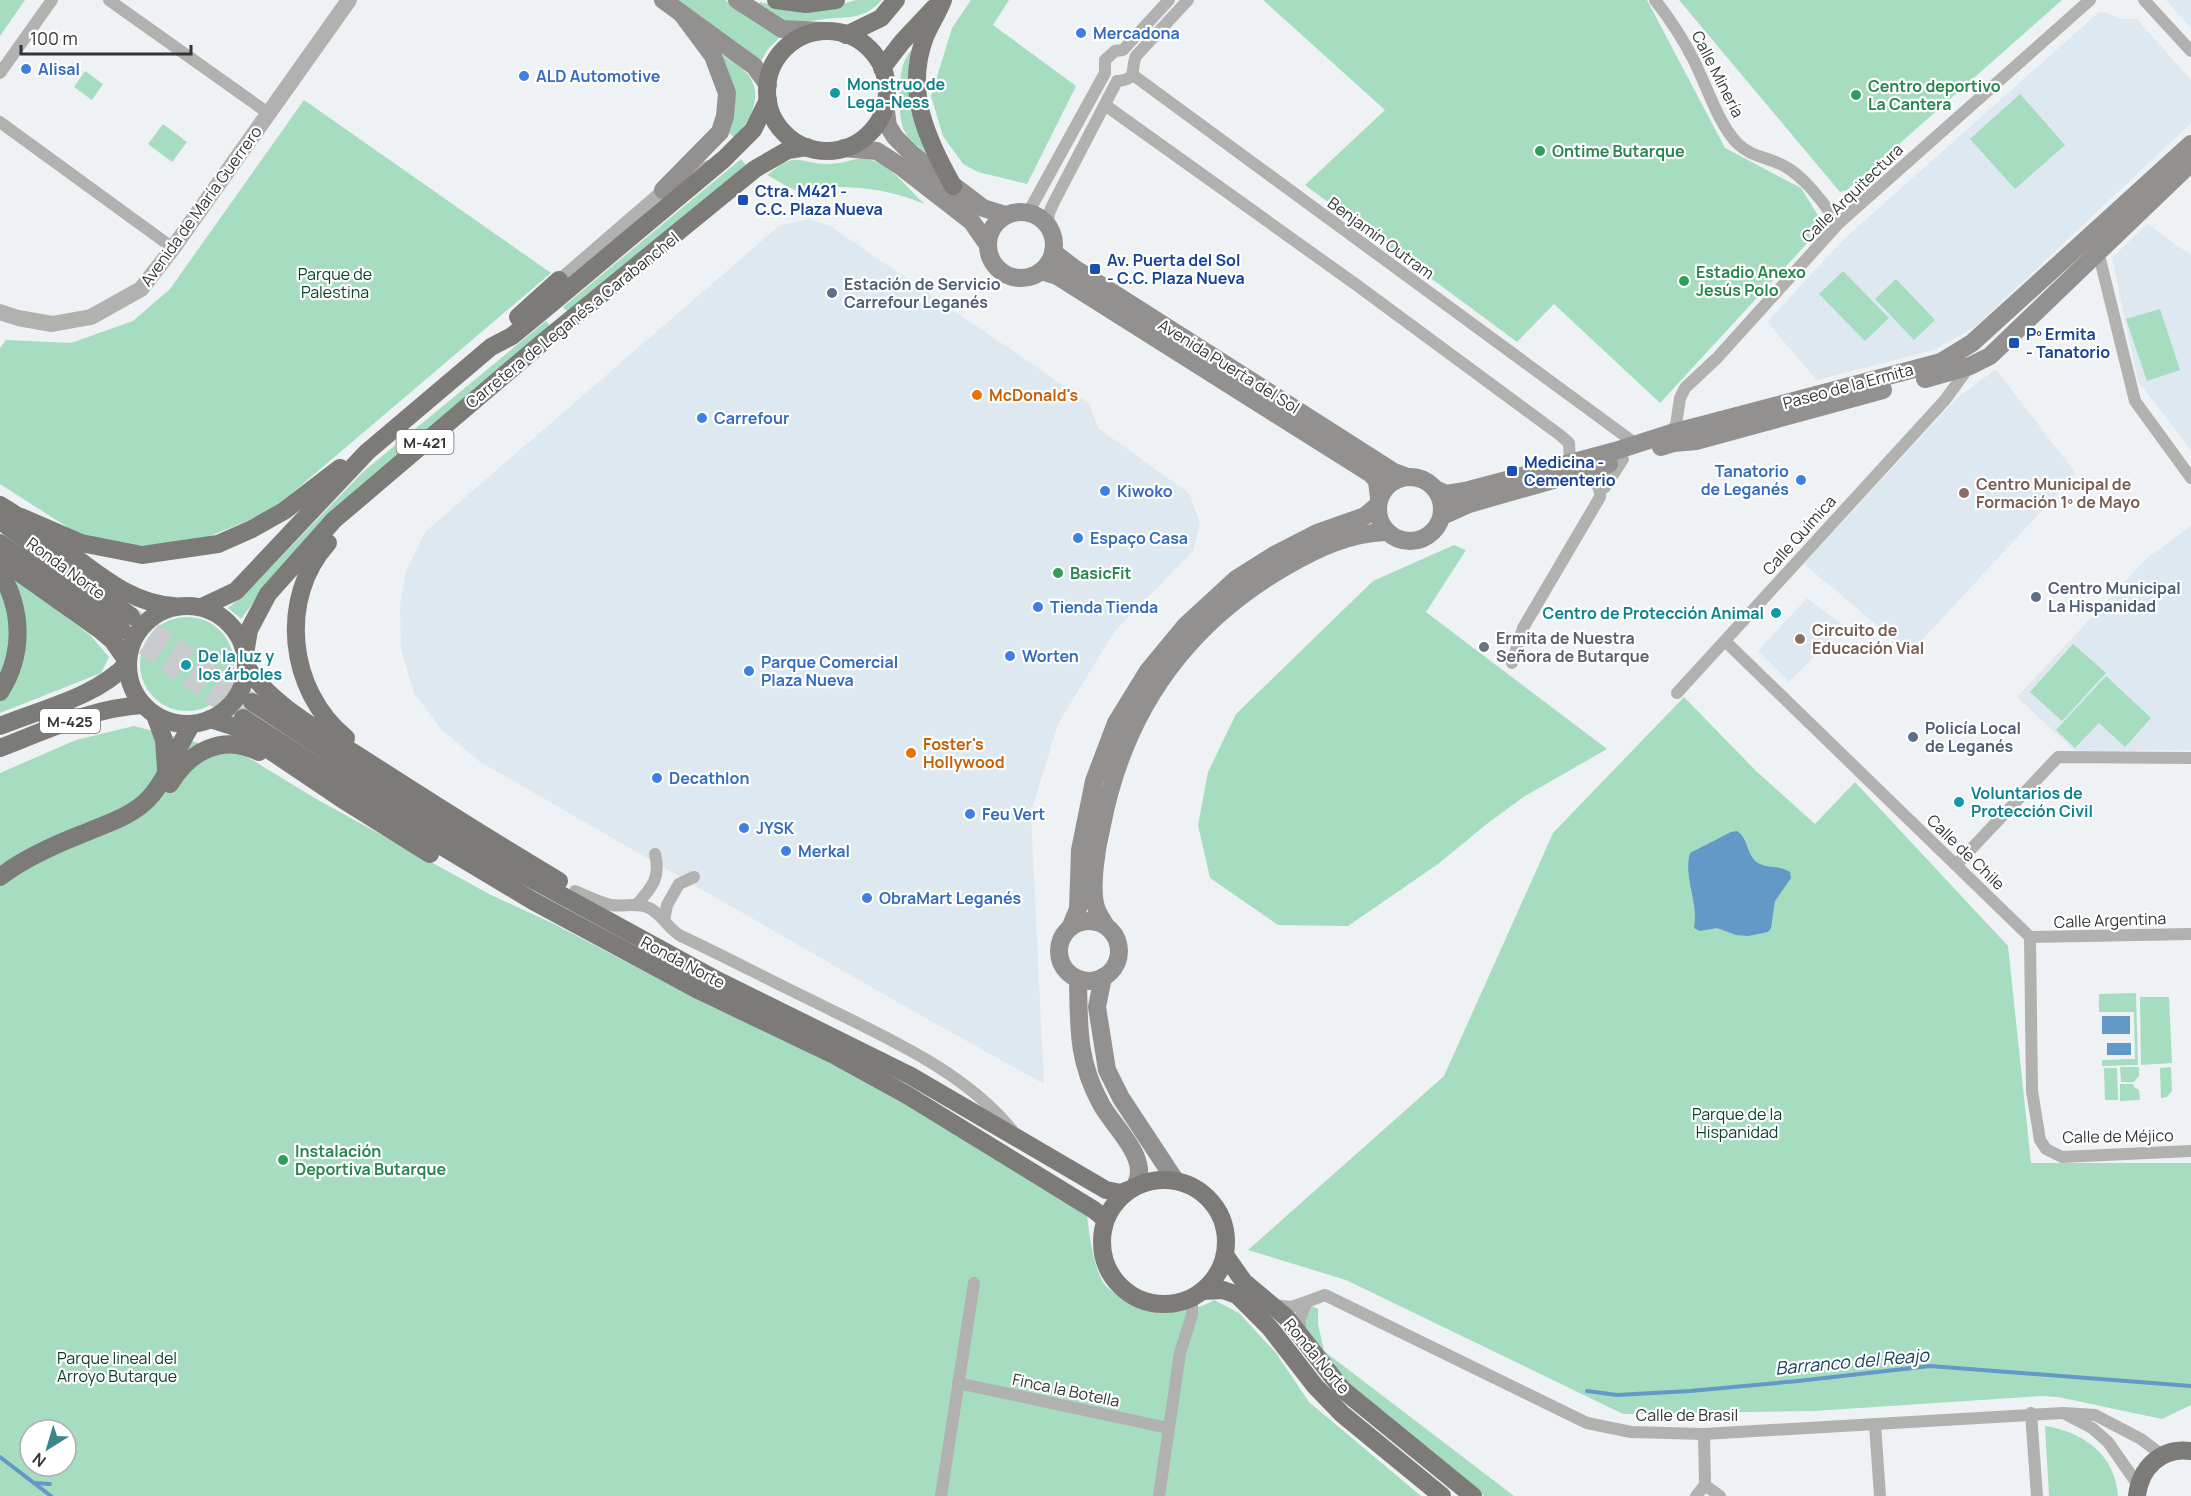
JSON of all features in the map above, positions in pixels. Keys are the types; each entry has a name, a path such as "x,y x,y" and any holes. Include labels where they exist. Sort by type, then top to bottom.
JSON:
{"main road":[{"path":"663,0 754,66 768,92 774,118 785,134 807,147"},
{"path":"738,0 782,29 822,32"},
{"path":"776,0 806,4 836,0"},
{"path":"846,34 881,18 896,0"},
{"path":"846,34 861,42 882,68 902,42 942,0"},
{"path":"942,0 921,52 918,67 918,98 921,117 934,150 953,186"},
{"path":"663,190 720,132 725,116 727,93 713,56 681,13"},
{"name":"M-421","path":"724,159 753,130 768,92 774,62 790,44 810,34 822,32 846,34"},
{"name":"M-421","path":"807,147 819,150 844,148 856,143 871,132 885,104 887,92 882,68"},
{"path":"885,104 888,126 913,155 983,208 1006,215"},
{"name":"Paseo de la Ermita","path":"1614,459 1636,444 1668,434 1941,362 1972,343 2191,144"},
{"name":"Carretera de Leganés a Carabanchel","path":"245,659 249,630 268,594 334,520 543,342 755,170 788,150 807,147"},
{"path":"844,148 877,152 900,166 972,222 988,245 993,262 1007,274 1024,278 1041,271 1051,259 1054,243 1048,226 1036,215 1017,212 1006,215 993,227 988,245"},
{"name":"Carretera de Leganés a Carabanchel","path":"202,608 236,591 367,452 491,347 512,336 724,159"},
{"name":"Paseo de la Ermita","path":"1435,489 1446,494 1614,459 1674,443 1696,441 1970,366 1990,356 2191,163"},
{"name":"Avenida Puerta del Sol","path":"1053,252 1074,268 1394,472 1407,477"},
{"name":"Avenida Puerta del Sol","path":"1041,271 1058,276 1371,474 1377,480 1378,502"},
{"name":"M-421","path":"491,347 559,280"},
{"path":"21,518 81,543 142,555 218,544 284,511 348,462 367,452"},
{"name":"Paseo de la Ermita","path":"1442,516 1469,504 1573,468"},
{"path":"383,477 349,521 317,556 303,585 298,606 296,649 313,699 342,734 368,755 430,796 444,810"},
{"path":"1378,502 1378,515 1386,532 1402,541 1421,540 1435,530 1442,516 1441,501 1435,489 1427,482 1407,477 1390,483 1378,502 1365,516 1317,533 1274,555 1236,579 1186,625 1148,671 1116,723 1094,781 1080,850 1078,909 1071,926 1061,939 1059,955 1065,969 1078,979 1087,981 1103,977 1117,962 1118,942 1096,908 1094,891 1096,851 1109,789 1130,734 1154,689 1186,645 1228,606 1266,578 1333,543 1358,535 1386,532"},
{"path":"0,505 125,592 155,604 191,605 215,612 230,625 241,642 245,659 259,685 272,697 444,810 575,891 778,1000 820,1030"},
{"name":"Ronda Norte","path":"0,521 126,623 0,543"},
{"path":"0,559 113,641 127,663 132,686 149,710 164,740 167,764"},
{"path":"0,572 15,608 18,638 15,660 9,678 0,692"},
{"path":"127,663 139,629 157,614 176,606"},
{"name":"M-421","path":"149,710 180,724 192,724 210,719 225,710 236,697 243,682 245,659"},
{"name":"M-425","path":"0,726 86,693 109,681 127,663"},
{"name":"M-425","path":"0,748 94,712 111,708 149,710"},
{"name":"Ronda Norte","path":"1175,1180 1154,1180 1120,1193 1106,1190 911,1076 713,978 517,872 247,710 423,835 533,901 700,991 836,1056 907,1095 1094,1210 1105,1219 1102,1232 1104,1258 1111,1275 1123,1289 1138,1299 1156,1304 1174,1303 1197,1294 1223,1290 1237,1295 1270,1328 1315,1386 1342,1414 1443,1496"},
{"name":"Ronda Norte","path":"210,719 235,727 342,799 433,856 510,897 533,901"},
{"path":"138,808 151,796 167,764 192,724"},
{"path":"0,877 39,852 101,827 157,799 177,772 193,756 219,744 249,747 298,777 342,799"},
{"path":"1071,926 1088,921 1106,926"},
{"path":"1103,977 1097,1007 1107,1070 1121,1098 1175,1180 1198,1190 1215,1207 1225,1230 1225,1255 1219,1271 1197,1294"},
{"path":"1078,979 1079,1039 1087,1076 1102,1106 1130,1145 1140,1170 1139,1179 1111,1208 1105,1219"},
{"name":"Ronda Norte","path":"1225,1255 1244,1282 1286,1317 1342,1389 1473,1496"},
{"path":"2138,1491 2147,1468 2162,1455 2190,1449"}],"street":[{"path":"0,73 52,0"},
{"path":"109,0 268,113"},
{"name":"Avenida de María Guerrero","path":"0,312 52,324 91,317 141,289 173,248 349,0"},
{"path":"1028,213 1105,73 1105,60 1115,51 1121,50 1169,0"},
{"path":"1105,73 1111,80 1117,81 1124,81 1132,75 1134,61 1188,0"},
{"name":"Calle Minería","path":"1654,0 1681,38 1722,120 1737,143 1759,158 1784,165 1798,175 1839,223"},
{"name":"Calle Arquitectura","path":"1668,434 1676,425 1680,398 1685,387 1717,358 1839,223 2090,0"},
{"path":"2144,0 2191,51"},
{"path":"1121,50 1130,55 1134,61"},
{"name":"Benjamín Outram","path":"1132,75 1636,444"},
{"path":"1048,226 1053,202 1117,81"},
{"path":"1105,105 1358,286 1569,443 1573,468 1593,480 1600,490 1598,501 1523,628 1512,663"},
{"path":"0,122 173,248"},
{"name":"M-421","path":"559,280 663,190 681,177 724,159"},
{"path":"2098,250 2135,400 2191,478"},
{"name":"Calle Química","path":"1677,693 1945,400 1970,366"},
{"path":"1930,377 1942,381 1946,387 1945,400"},
{"path":"1600,490 1605,487 1614,459 1615,439 1611,426"},
{"name":"Calle de Chile","path":"1725,641 2030,937"},
{"path":"1956,865 2058,758 2191,758"},
{"path":"637,904 656,876 658,869 655,854"},
{"path":"663,920 667,905 679,884 694,877"},
{"path":"575,891 610,904 637,904 654,911 667,926 681,936 894,1041 952,1077 996,1111 1018,1138"},
{"name":"Calle Argentina","path":"2030,937 2191,934"},
{"name":"Calle de Méjico","path":"2030,937 2032,1091 2040,1140 2046,1149 2062,1156 2191,1151"},
{"path":"941,1496 974,1283"},
{"path":"1159,1496 1180,1353 1197,1294"},
{"name":"Calle de Brasil","path":"1271,1305 1292,1307 1325,1295 1587,1423 1631,1432 1704,1434 1875,1425 2031,1413 2063,1413 2095,1415 2141,1439 2162,1455"},
{"path":"1300,1335 1300,1318 1307,1302"},
{"name":"Finca la Botella","path":"958,1383 1168,1428"},
{"path":"2031,1413 2037,1496"},
{"name":"Calle de Brasil","path":"2063,1413 2092,1428 2108,1442 2138,1491"},
{"path":"1875,1425 1880,1496"},
{"path":"1696,1496 1705,1485 1704,1434"},
{"path":"1705,1485 1720,1496"}],"shaded area":[{"path":"2166,0 2191,0 2191,28 2180,16"},
{"path":"2099,12 2121,19 2137,19 2191,80 2191,123 1975,327 1934,350 1817,380 1767,322 1844,239"},
{"name":"Parque Comercial Plaza Nueva","path":"810,219 830,226 1089,403 1098,428 1190,494 1200,524 1193,551 1114,632 1058,724 1031,813 1044,1084 480,762 441,729 414,693 401,649 400,606 406,572 425,532 780,225"},
{"path":"2147,224 2191,255 2191,450 2138,381 2112,258"},
{"name":"Centro Municipal de Formación 1º de Mayo","path":"1996,369 2076,474 1910,653 1804,564 1957,398"},
{"path":"2191,526 2191,750 2075,751 2017,697 2147,558"},
{"name":"Circuito de Educación Vial","path":"1807,598 1844,626 1789,682 1758,651"}],"green space":[{"path":"0,0 25,0 0,36"},
{"path":"672,0 725,0 780,37 768,49 760,63"},
{"path":"856,0 882,0 867,12 852,17 797,23 782,20 758,5 760,2 796,8 821,7"},
{"path":"971,0 1009,0 993,25 1076,86 1027,184 978,172 963,164 943,136 931,96 952,28"},
{"path":"1263,0 1647,0 1725,148 1801,188 1824,225 1660,403 1554,304 1517,342 1305,185 1385,110"},
{"name":"Centro deportivo La Cantera","path":"1679,0 2062,0 1847,190 1840,192"},
{"path":"913,48 931,157 909,138 902,124 900,91 902,69 906,57"},
{"path":"722,55 737,64 749,76 755,92 750,116 735,138 726,130 720,57"},
{"path":"85,71 103,84 92,100 74,87"},
{"path":"2020,94 2065,145 2015,189 1970,139"},
{"name":"Parque de Palestina","path":"304,100 551,273 271,511 196,542 100,548 0,484 0,348 6,340 71,343 133,321 170,289"},
{"path":"163,124 187,142 172,162 148,144"},
{"path":"862,158 872,160 889,169 925,204 890,193 854,187 797,190 767,175 791,160 829,164"},
{"path":"741,159 746,165 568,312 563,307"},
{"path":"1843,271 1889,318 1865,341 1819,294"},
{"path":"1896,279 1935,320 1914,340 1875,299"},
{"path":"2160,309 2180,370 2147,381 2126,319"},
{"path":"546,321 551,327 273,576 241,619 228,608 244,595 364,471"},
{"path":"1454,545 1466,550 1426,612 1607,749 1525,796 1438,864 1348,926 1278,925 1210,878 1198,825 1208,772 1236,714 1373,581"},
{"path":"0,567 90,635 109,657 101,673 0,713"},
{"path":"187,617 205,620 220,631 231,646 234,664 231,682 220,697 205,708 187,711 169,708 154,697 143,682 140,664 143,646 154,631 169,620"},
{"path":"2073,644 2106,673 2062,721 2030,692"},
{"path":"2106,676 2151,718 2125,747 2099,723 2075,748 2056,730"},
{"name":"Parque de la Hispanidad","path":"1684,697 1756,771 1815,824 1855,782 2008,946 2031,1163 2191,1163 2191,1405 2162,1419 2058,1397 2042,1396 1814,1411 1623,1414 1346,1280 1248,1250 1444,1076 1553,833"},
{"name":"Parque lineal del Arroyo Butarque","path":"134,726 244,755 318,800 491,895 552,923 708,1005 818,1056 899,1100 1087,1214 1093,1252 1102,1280 1109,1289 1138,1308 1150,1311 1189,1310 1214,1300 1239,1313 1276,1353 1309,1402 1421,1496 0,1496 0,773 76,740"},
{"path":"2136,993 2138,1065 2102,1066 2102,1060 2135,1059 2134,1012 2099,1012 2099,994"},
{"path":"2140,997 2169,997 2172,1063 2141,1065"},
{"path":"2120,1067 2139,1067 2139,1076 2134,1082 2121,1082"},
{"path":"2171,1067 2172,1091 2167,1097 2161,1098 2160,1068"},
{"path":"2104,1068 2117,1068 2118,1100 2105,1100"},
{"path":"2120,1084 2133,1084 2139,1090 2140,1100 2120,1101"},
{"path":"1312,1306 1318,1309 1318,1324 1324,1351 1514,1496 1484,1496 1369,1403 1348,1383 1306,1329 1305,1320"},
{"path":"2045,1426 2072,1434 2095,1447 2111,1468 2118,1496 2049,1496"}],"water":[{"path":"1737,831 1744,838 1754,860 1762,865 1782,868 1790,872 1791,878 1775,901 1771,928 1768,932 1748,936 1736,935 1717,928 1700,931 1694,928 1695,918 1688,872 1690,853"},
{"path":"2102,1016 2130,1016 2130,1034 2102,1034"},
{"path":"2107,1043 2131,1043 2131,1055 2107,1055"}],"waterway":[{"name":"Barranco del Reajo","path":"1587,1391 1617,1395 1690,1391 1930,1366 2191,1386"},
{"path":"0,1457 51,1496"},
{"path":"36,1483 50,1484"}],"tunnel":[{"path":"131,616 252,702"},
{"path":"122,630 243,718"}],"place":[{"name":"Mercadona","path":"1081,33"},
{"name":"Alisal","path":"26,69"},
{"name":"ALD Automotive","path":"524,76"},
{"name":"Monstruo de Lega-Ness","path":"835,93"},
{"name":"Centro deportivo La Cantera","path":"1856,95"},
{"name":"Ontime Butarque","path":"1540,151"},
{"name":"Ctra. M421 - C.C. Plaza Nueva","path":"743,200"},
{"name":"Av. Puerta del Sol - C.C. Plaza Nueva","path":"1095,269"},
{"name":"Estadio Anexo Jesús Polo","path":"1684,281"},
{"name":"Estación de Servicio Carrefour Leganés","path":"832,293"},
{"name":"Pº Ermita - Tanatorio","path":"2014,343"},
{"name":"McDonald's","path":"977,395"},
{"name":"Carrefour","path":"702,418"},
{"name":"Medicina - Cementerio","path":"1512,471"},
{"name":"Tanatorio de Leganés","path":"1801,480"},
{"name":"Kiwoko","path":"1105,491"},
{"name":"Centro Municipal de Formación 1º de Mayo","path":"1964,493"},
{"name":"Espaço Casa","path":"1078,538"},
{"name":"BasicFit","path":"1058,573"},
{"name":"Centro Municipal La Hispanidad","path":"2036,597"},
{"name":"Tienda Tienda","path":"1038,607"},
{"name":"Centro de Protección Animal","path":"1776,613"},
{"name":"Circuito de Educación Vial","path":"1800,639"},
{"name":"Ermita de Nuestra Señora de Butarque","path":"1484,647"},
{"name":"Worten","path":"1010,656"},
{"name":"De la luz y los árboles","path":"186,665"},
{"name":"Parque Comercial Plaza Nueva","path":"749,671"},
{"name":"Policía Local de Leganés","path":"1913,737"},
{"name":"Foster's Hollywood","path":"911,753"},
{"name":"Decathlon","path":"657,778"},
{"name":"Voluntarios de Protección Civil","path":"1959,802"},
{"name":"Feu Vert","path":"970,814"},
{"name":"JYSK","path":"744,828"},
{"name":"Merkal","path":"786,851"},
{"name":"ObraMart Leganés","path":"867,898"},
{"name":"Instalación Deportiva Butarque","path":"283,1160"}]}
